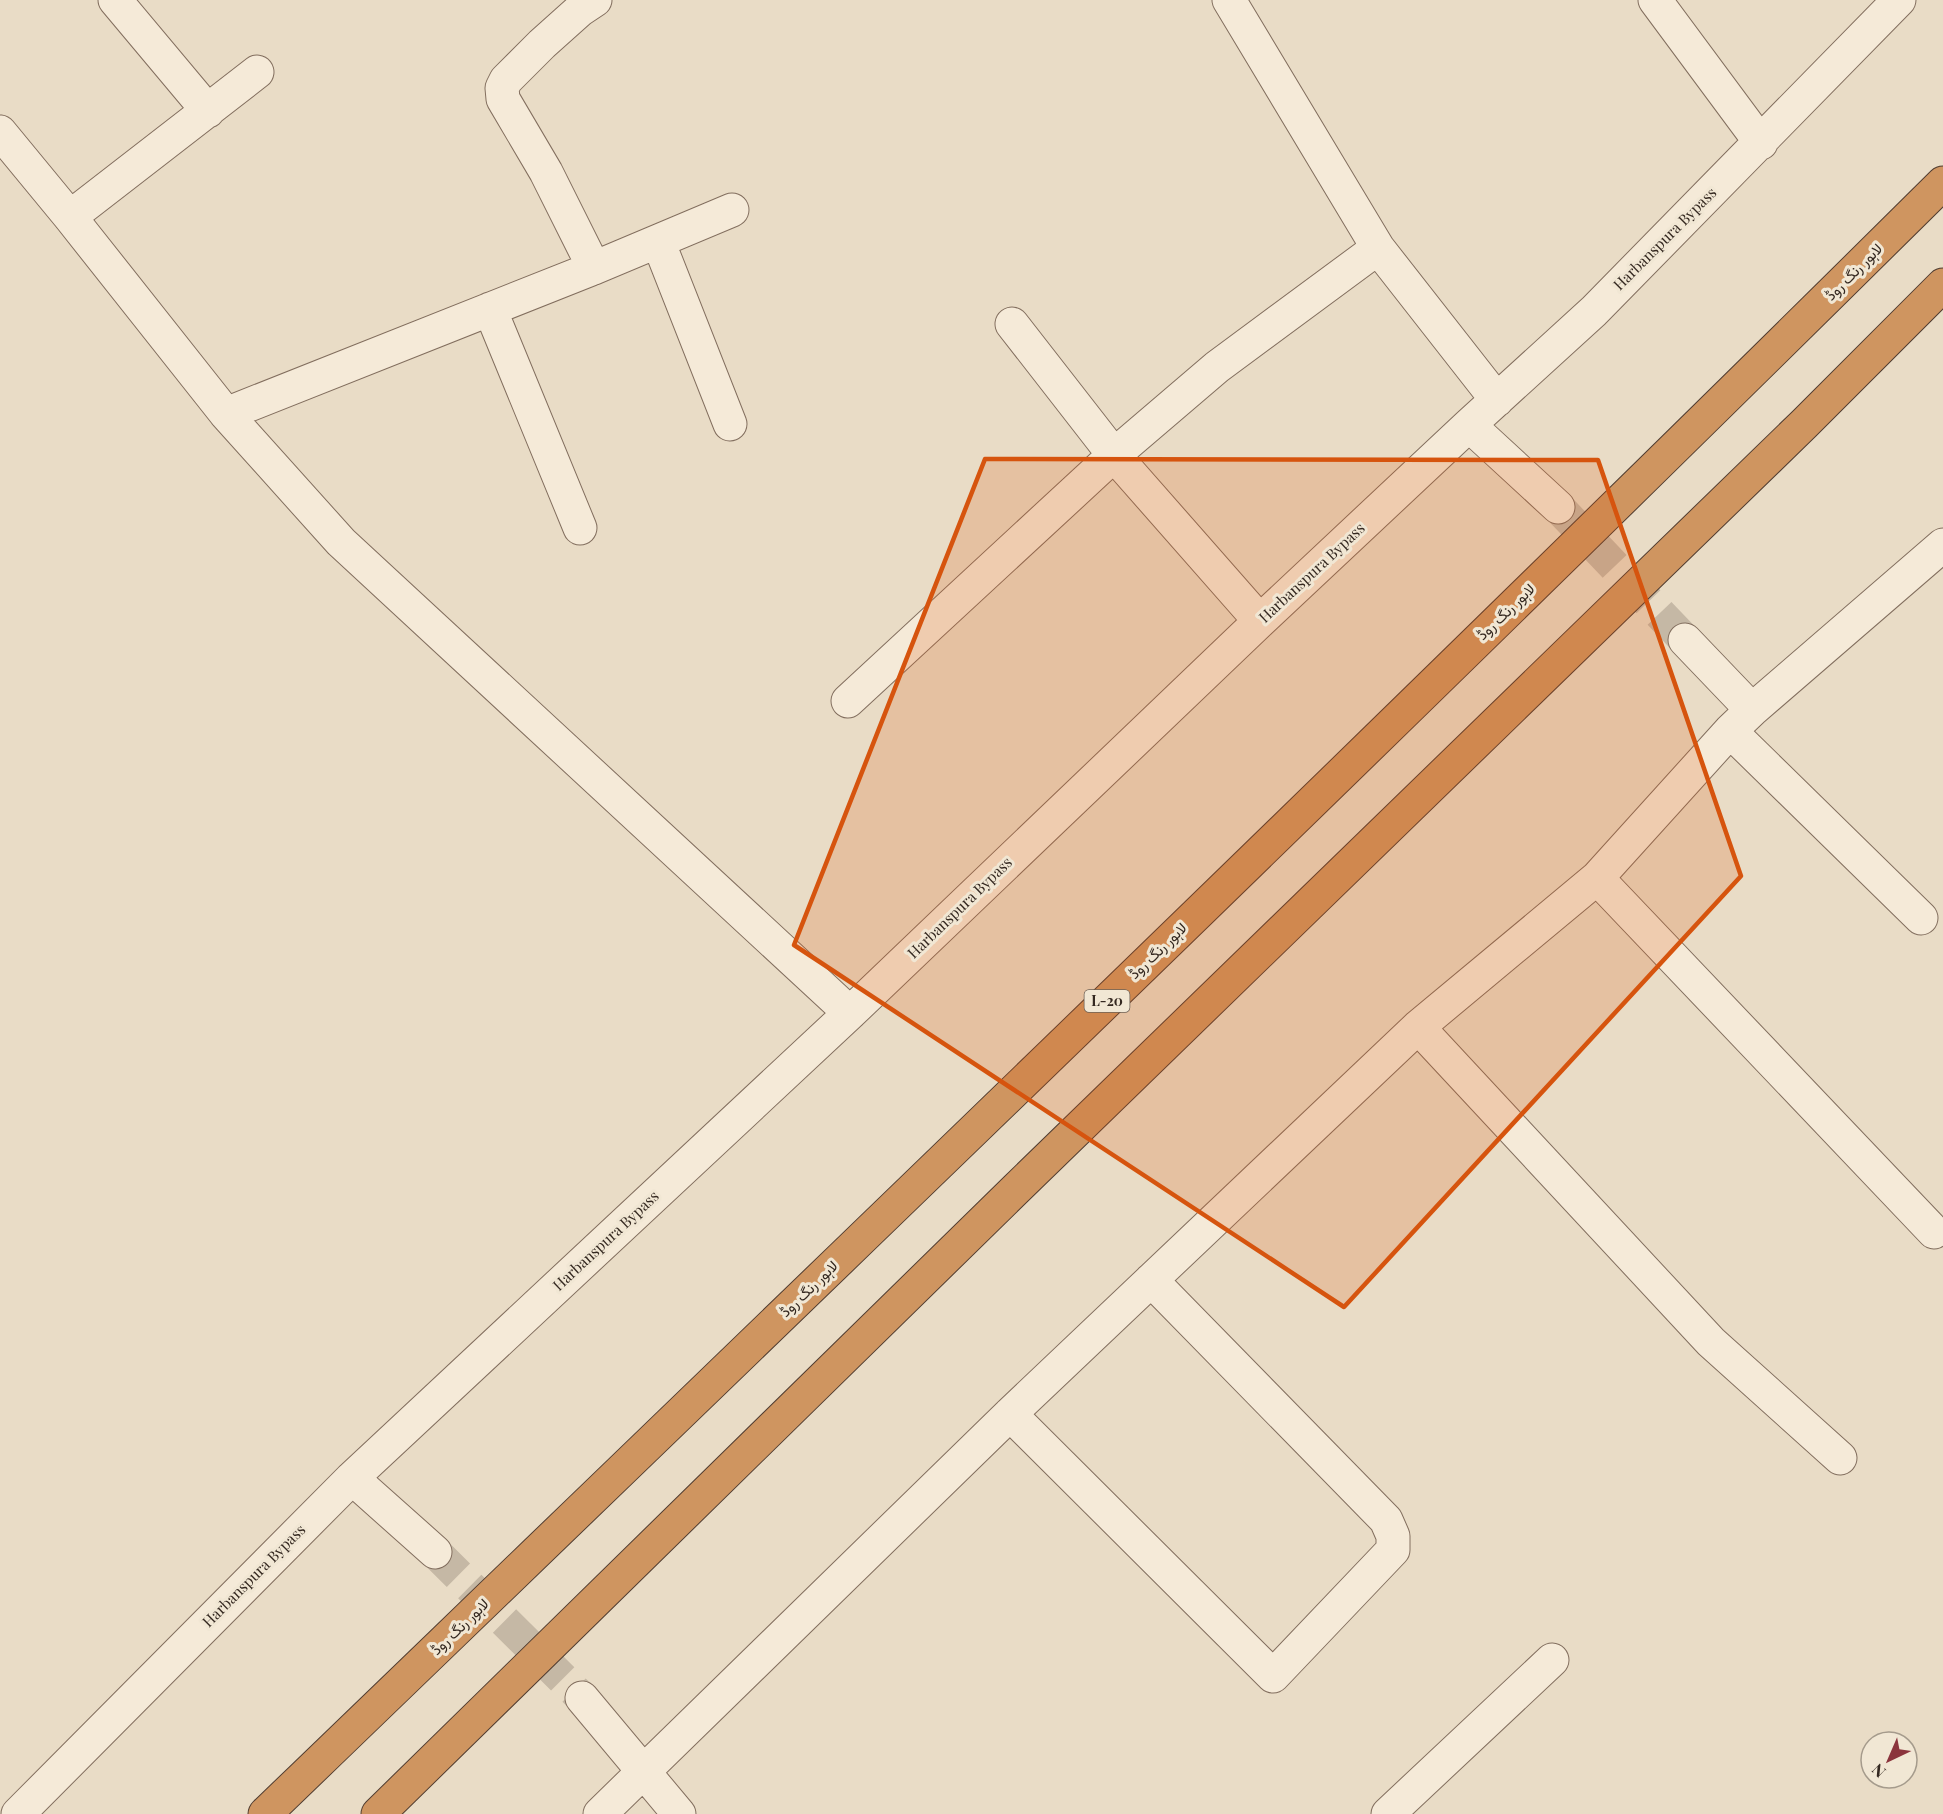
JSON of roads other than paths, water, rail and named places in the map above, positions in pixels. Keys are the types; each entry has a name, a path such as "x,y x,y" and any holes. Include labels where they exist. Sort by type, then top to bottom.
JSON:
{"highway":[{"name":"لاہور رنگ روڈ","path":"265,1814 997,1108 1943,183"},
{"path":"378,1814 1943,285"}],"street":[{"path":"115,0 208,111"},
{"path":"594,268 546,172 503,99 502,88 506,80 542,44 580,10 595,0"},
{"path":"1229,0 1378,248 1497,400"},
{"path":"1655,0 1761,143"},
{"name":"Harbanspura Bypass","path":"18,1814 352,1478 850,1013 1260,621 1594,311 1899,0"},
{"path":"70,217 257,72"},
{"path":"0,132 226,414 341,542 850,1013"},
{"path":"226,414 594,268 732,210"},
{"path":"658,242 730,424"},
{"path":"848,701 1114,455 1217,368 1378,248"},
{"path":"490,309 580,528"},
{"path":"1012,324 1114,455 1260,621"},
{"path":"1469,425 1558,507"},
{"path":"600,1814 1010,1414 1418,1026 1597,878 1741,720 1943,545"},
{"path":"1685,640 1741,720 1921,918"},
{"path":"1597,878 1934,1233"},
{"path":"1418,1026 1711,1342 1840,1458"},
{"path":"1010,1414 1273,1677 1393,1550 1393,1536 1386,1520 1151,1280"},
{"path":"352,1478 435,1552"},
{"path":"1388,1814 1552,1660"},
{"path":"582,1698 679,1814"}],"tunnel":[{"path":"1558,507 1685,640"},
{"path":"435,1552 582,1698"}]}
